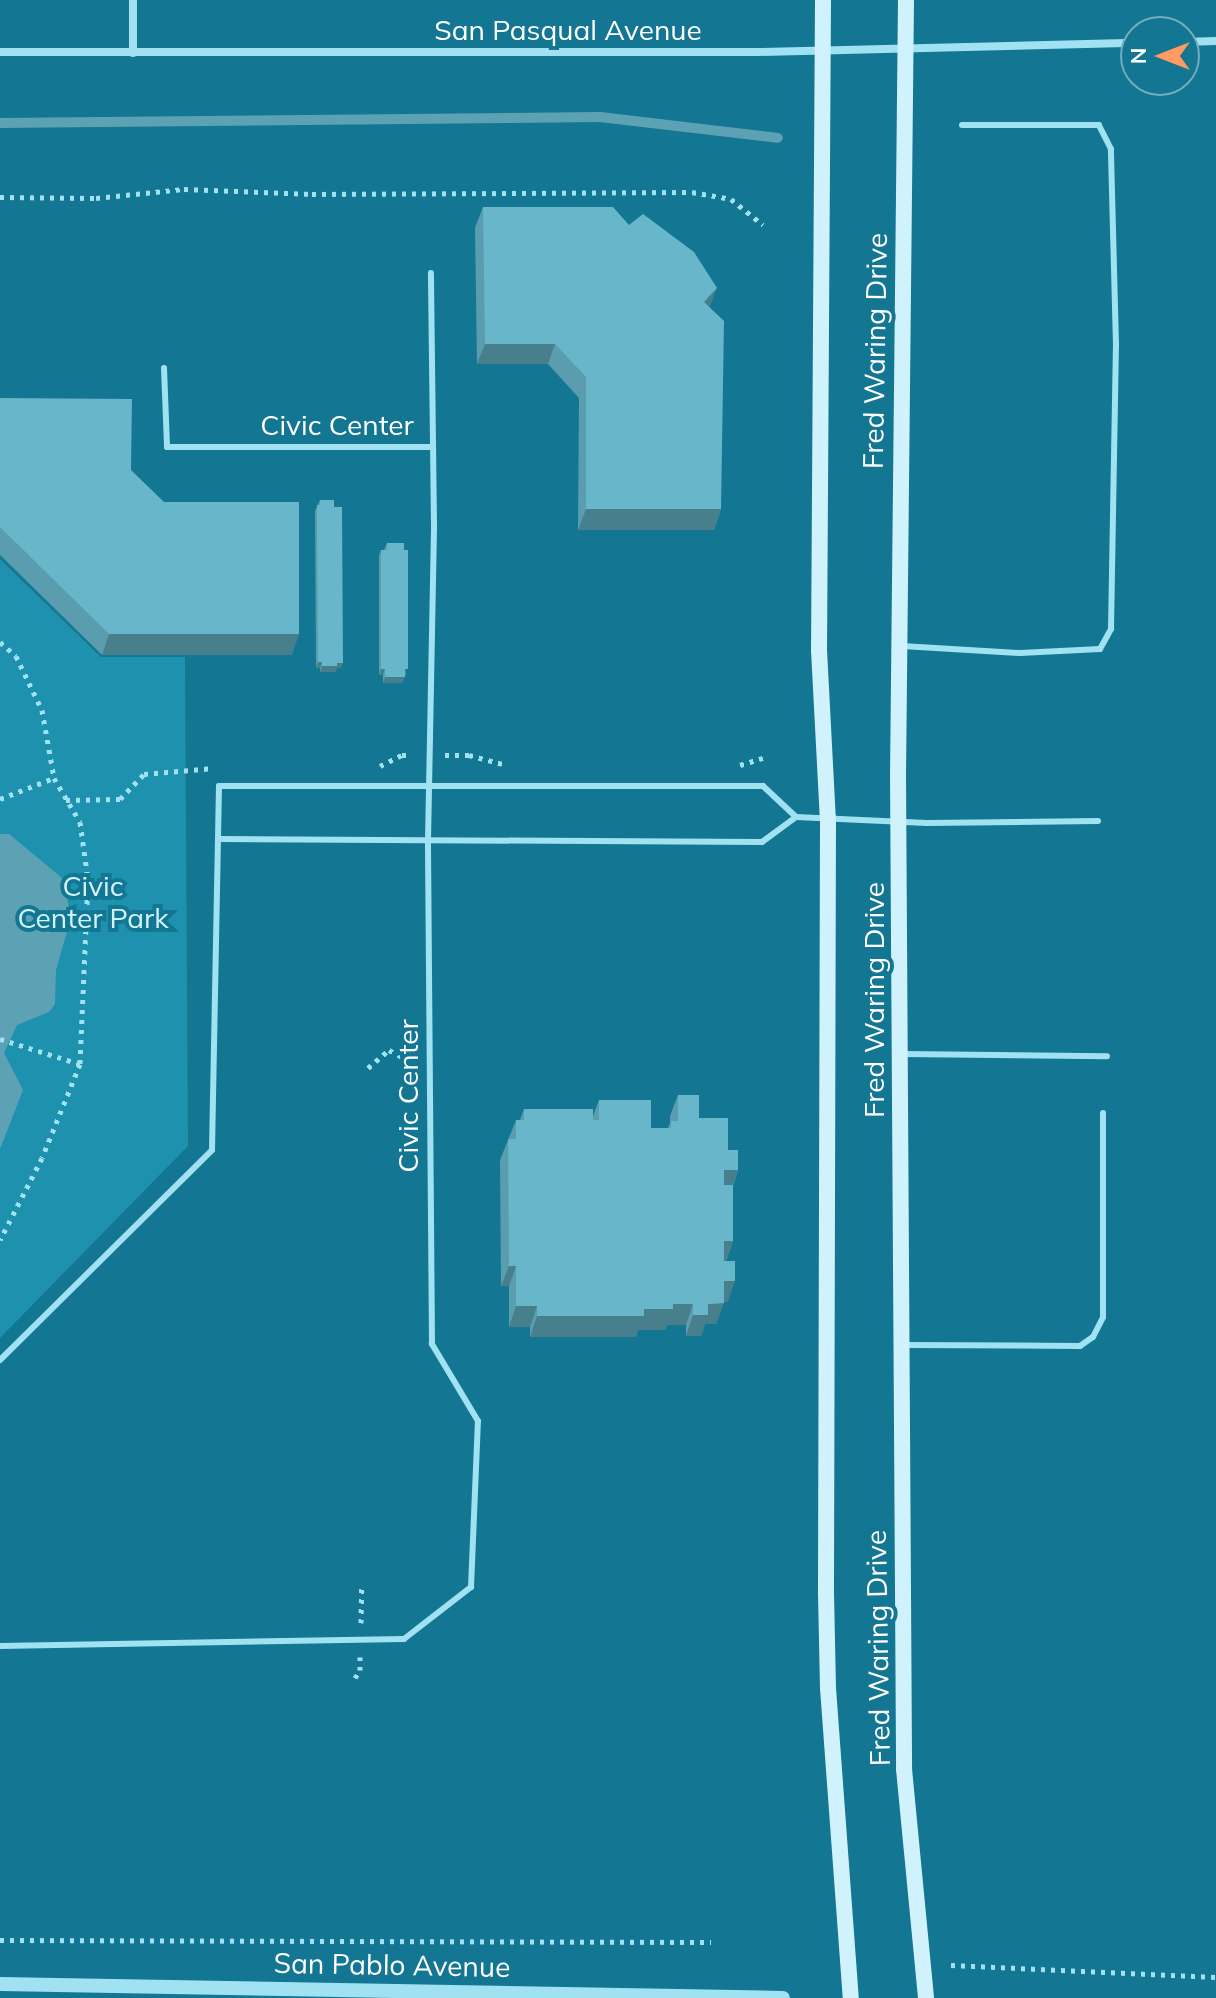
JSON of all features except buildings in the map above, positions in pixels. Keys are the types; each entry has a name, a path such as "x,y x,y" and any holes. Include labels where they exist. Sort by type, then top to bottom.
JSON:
{"main road":[{"name":"Fred Waring Drive","path":"823,0 819,650 828,819 826,1593 828,1688 851,1998"},
{"name":"Fred Waring Drive","path":"906,0 899,645 904,1769 926,1998"}],"street":[{"path":"133,0 133,53"},
{"name":"San Pasqual Avenue","path":"0,52 822,49 1120,43"},
{"name":"San Pablo Avenue","path":"0,1984 783,1998"}],"lane":[{"path":"899,645 1020,653 1100,649 1111,629 1116,345 1111,149 1099,125 962,125"},
{"path":"431,273 432,447"},
{"name":"Civic Center","path":"0,1646 404,1639 471,1587 478,1421 432,1344 428,784 432,447 167,447 164,368"},
{"path":"0,1360 212,1150 219,786 763,786 796,817 899,821 1098,821"},
{"path":"219,839 762,842 796,817"},
{"path":"900,1054 1107,1056"},
{"path":"901,1345 1080,1346 1093,1337 1103,1317 1103,1113"}],"path":[{"path":"0,197 96,198 184,189 327,194 692,192 731,199 763,225"},
{"path":"0,642 16,656 42,710 54,778 80,822 88,880 80,1064 42,1158 0,1240"},
{"path":"0,799 54,778"},
{"path":"66,800 120,799"},
{"path":"0,1039 80,1064"},
{"path":"0,1940 711,1942"},
{"path":"951,1965 1216,1977"}],"green space":[{"name":"Civic Center Park","path":"0,559 101,657 185,657 188,1146 0,1338"}],"shaded area":[{"path":"0,834 9,834 62,878 69,906 68,928 56,970 55,1004 49,1012 17,1025 4,1053 23,1090 0,1149"}],"waterway":[{"path":"0,123 600,117 778,138"}]}
